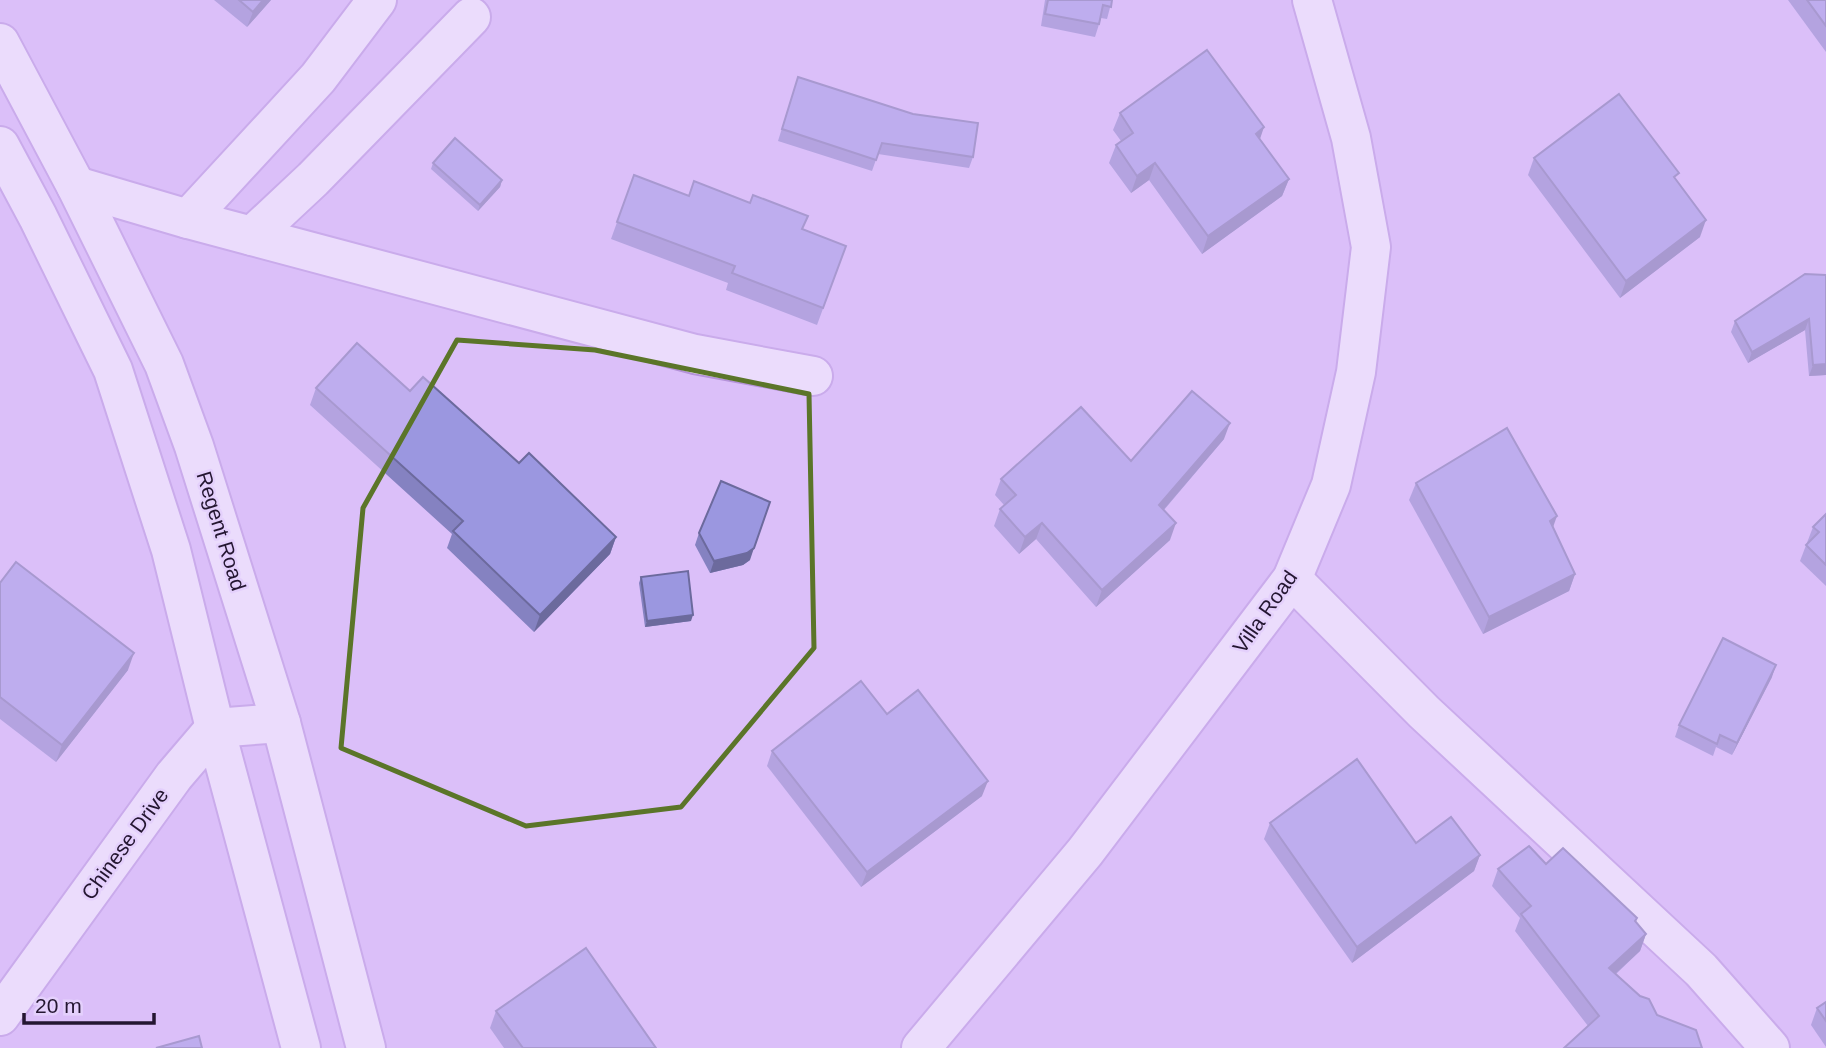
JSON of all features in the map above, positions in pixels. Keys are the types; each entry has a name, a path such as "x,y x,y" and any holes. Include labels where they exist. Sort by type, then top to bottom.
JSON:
{"street":[{"path":"188,219 318,78 377,0"},
{"name":"Villa Road","path":"921,1048 1084,852 1292,579 1331,485 1356,372 1371,247 1351,138 1312,0"},
{"path":"253,236 313,179 471,17"},
{"name":"Regent Road","path":"0,43 76,186 164,364 194,446 281,723 366,1048"},
{"path":"0,146 38,216 113,370 171,550 215,727 301,1048"},
{"path":"76,186 188,219 695,354 813,376"},
{"path":"1292,579 1424,712 1701,970 1770,1048"},
{"path":"215,727 281,723"},
{"name":"Chinese Drive","path":"0,1016 174,776 215,727"}],"highlighted area":[{"path":"457,340 595,350 809,394 814,648 681,807 526,826 341,748 363,508"}],"building":[{"path":"239,0 263,0 253,12"},
{"path":"1048,0 1112,0 1111,7 1103,5 1099,24 1045,14"},
{"path":"1807,0 1826,0 1826,26"},
{"path":"1207,50 1264,127 1256,134 1289,179 1208,236 1155,163 1137,176 1116,145 1133,133 1120,113"},
{"path":"798,77 913,114 978,123 973,157 882,143 876,160 782,129"},
{"path":"1619,94 1679,173 1674,177 1706,220 1626,281 1534,158"},
{"path":"455,138 502,180 480,205 433,163"},
{"path":"634,175 689,196 694,181 750,203 753,195 808,216 802,229 846,246 823,308 732,273 735,266 617,222"},
{"path":"1805,274 1826,275 1826,364 1813,365 1809,319 1752,352 1735,321"},
{"path":"357,343 410,391 423,377 519,463 529,453 616,537 540,615 453,531 463,521 316,388"},
{"path":"1192,391 1230,423 1159,505 1176,523 1102,590 1042,523 1025,537 1000,509 1016,495 1001,479 1081,407 1131,461"},
{"path":"1507,428 1557,516 1550,521 1575,574 1489,617 1416,483"},
{"path":"721,481 770,502 754,548 747,553 714,561 699,533"},
{"path":"1826,514 1826,565 1806,545 1819,532 1813,527"},
{"path":"16,562 134,653 62,745 0,697 0,583"},
{"path":"688,571 693,615 647,621 641,577"},
{"path":"1723,638 1776,665 1737,743 1720,735 1717,744 1679,725"},
{"path":"861,681 887,714 918,690 988,781 867,872 772,751"},
{"path":"1357,759 1416,843 1451,817 1480,855 1357,947 1270,823"},
{"path":"1529,846 1546,864 1563,848 1637,918 1635,921 1646,934 1609,968 1640,996 1649,999 1657,1015 1696,1030 1702,1048 1564,1048 1599,1016 1521,914 1531,906 1498,869"},
{"path":"586,948 656,1048 523,1048 496,1011"},
{"path":"1826,1002 1826,1021 1817,1008"},
{"path":"199,1036 202,1048 156,1048"}]}
